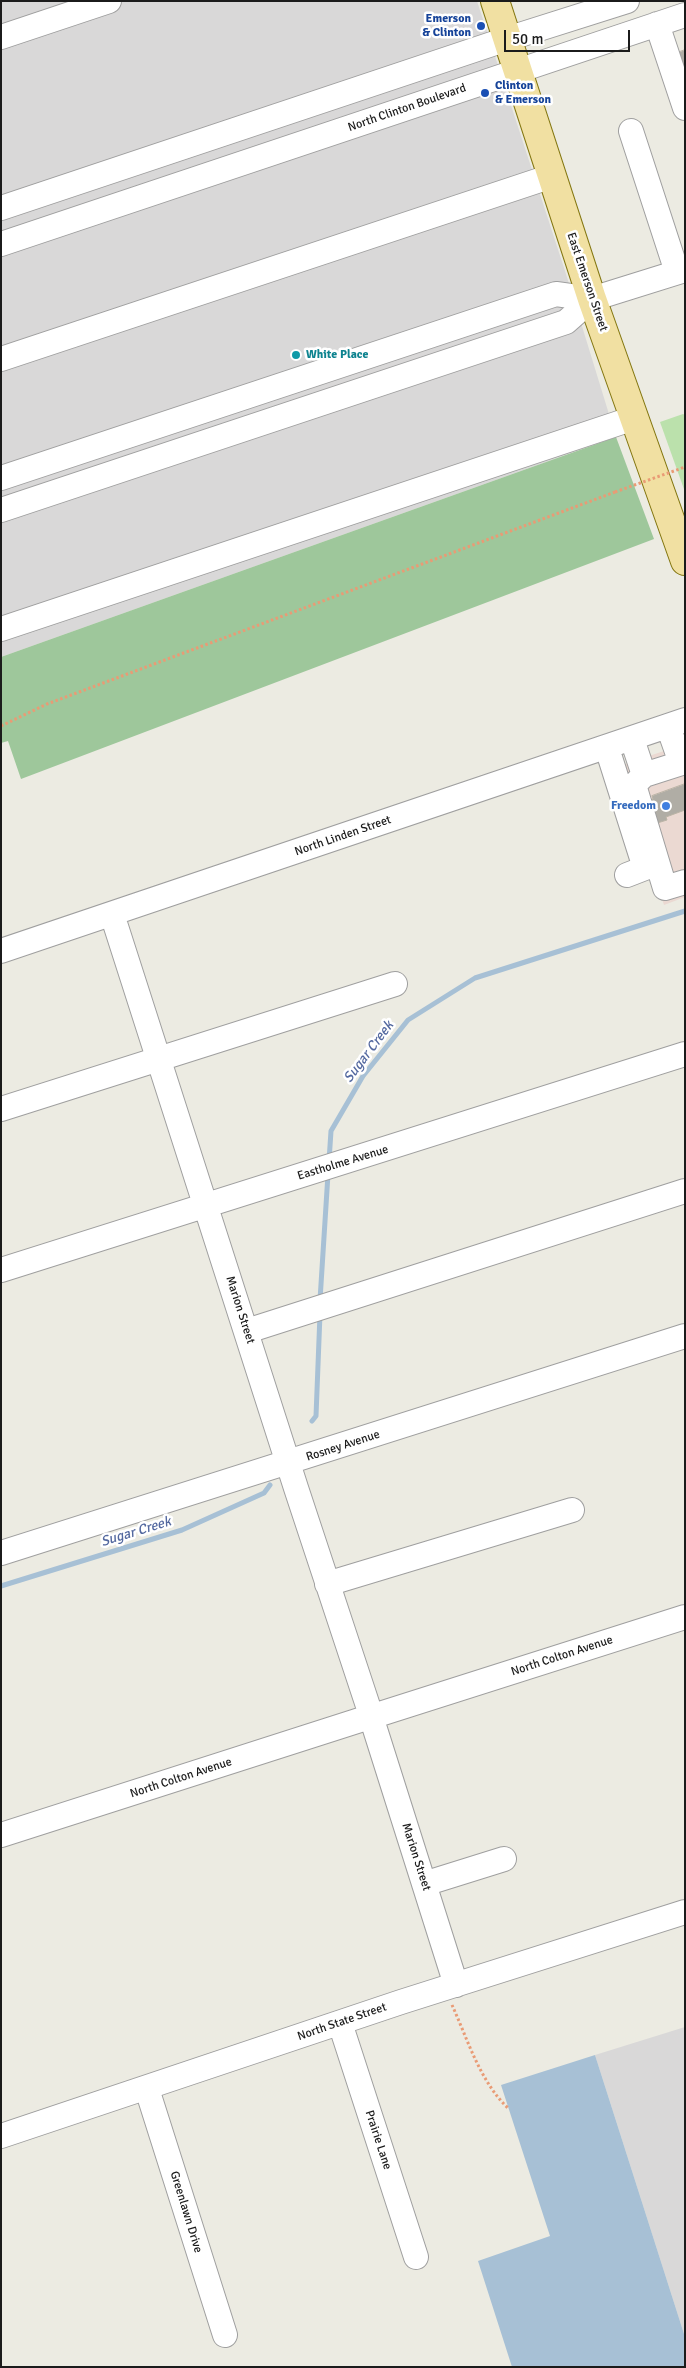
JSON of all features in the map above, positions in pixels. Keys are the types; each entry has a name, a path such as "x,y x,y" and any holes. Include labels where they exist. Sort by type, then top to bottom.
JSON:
{"main road":[{"name":"East Emerson Street","path":"495,1 592,299 685,560"}],"street":[{"path":"1,37 110,1"},
{"path":"1,208 627,1"},
{"name":"North Clinton Boulevard","path":"1,244 685,14"},
{"path":"658,24 685,108"},
{"path":"1,510 566,322 592,299 681,271 631,131"},
{"path":"234,132 244,163"},
{"path":"1,359 552,176"},
{"path":"1,478 556,294 592,299"},
{"path":"254,395 263,422"},
{"path":"1,629 634,418"},
{"path":"180,419 189,447"},
{"path":"676,723 683,763 644,775 634,785 665,888 685,882"},
{"name":"North Linden Street","path":"1,951 607,748 676,723"},
{"path":"632,739 644,775"},
{"path":"607,748 644,868 627,875"},
{"name":"Marion Street","path":"112,914 207,1205 327,1584 372,1717 424,1884 451,1986"},
{"path":"1,1110 395,984"},
{"name":"Eastholme Avenue","path":"1,1270 685,1054"},
{"path":"247,1331 685,1191"},
{"name":"Rosney Avenue","path":"1,1553 685,1336"},
{"path":"327,1584 572,1510"},
{"name":"North Colton Avenue","path":"1,1835 685,1617"},
{"path":"424,1884 504,1858"},
{"name":"North State Street","path":"1,2136 148,2089 451,1986 685,1912"},
{"name":"Prairie Lane","path":"340,2023 416,2257"},
{"name":"Greenlawn Drive","path":"148,2089 225,2335"}],"path":[{"path":"1,726 47,704 685,466"},
{"path":"451,1986 486,2081 499,2100 509,2109"}],"shaded area":[{"name":"White Place","path":"1,1 477,1 566,274 616,437 1,657"},
{"path":"685,744 685,897 664,905 619,766"},
{"path":"685,2027 685,2337 595,2055"}],"green space":[{"path":"683,414 685,415 685,492 660,422"},
{"path":"616,437 654,539 21,779 8,741 1,743 1,657"}],"water":[{"path":"595,2055 685,2337 685,2367 512,2367 478,2261 550,2236 501,2085"}],"building":[{"path":"685,50 685,76 677,53"},
{"name":"Freedom","path":"685,784 685,810 666,817 667,820 654,824 646,801 653,799 652,796"}],"waterway":[{"name":"Sugar Creek","path":"329,1161 331,1131 363,1076 408,1020 475,978 685,911"},
{"name":"Sugar Creek","path":"320,1300 328,1174"},
{"name":"Sugar Creek","path":"312,1421 316,1416 320,1314"},
{"name":"Sugar Creek","path":"1,1586 182,1530 264,1493 270,1485"}],"place":[{"name":"Emerson & Clinton","path":"481,26"},
{"name":"Clinton & Emerson","path":"485,93"},
{"name":"White Place","path":"296,355"},
{"name":"Freedom","path":"666,806"}]}
